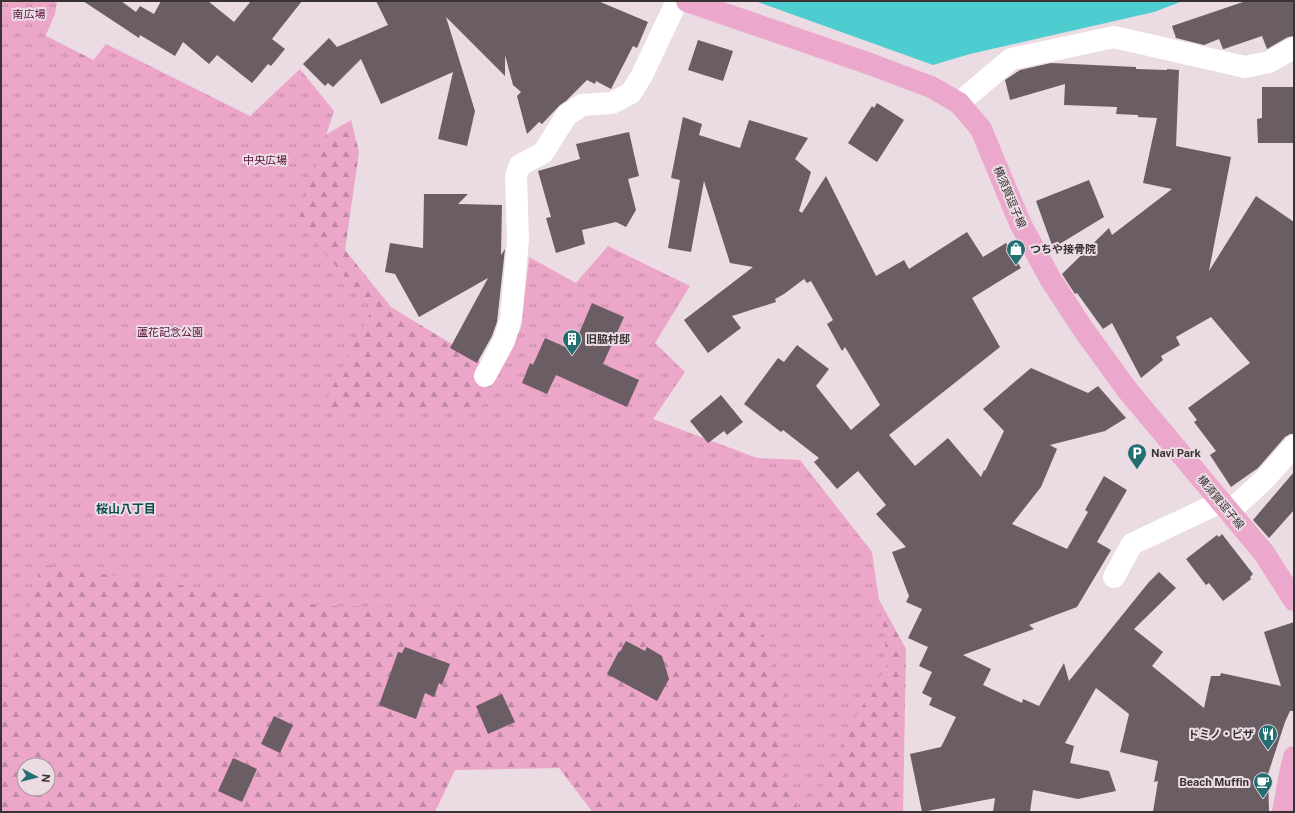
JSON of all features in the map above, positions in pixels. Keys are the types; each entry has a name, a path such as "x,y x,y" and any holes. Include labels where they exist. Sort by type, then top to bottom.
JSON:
{"main road":[{"name":"横須賀逗子線","path":"687,1 870,64 931,87 959,103 981,129 1020,223 1052,280 1083,329 1128,391 1264,553 1294,600"},
{"path":"1283,812 1294,758"}],"street":[{"path":"485,376 504,341 511,318 518,240 516,176 520,164 543,153 567,115 582,105 612,103 631,93 642,75 677,1"},
{"path":"959,103 1011,59 1114,37 1245,67 1269,62 1294,48"},
{"path":"1114,577 1132,544 1225,507 1264,480 1294,446"}],"green space":[{"name":"蘆花記念公園","path":"1,1 57,1 55,14 44,39 88,67 106,44 250,116 300,69 334,111 298,221 372,309 321,410 480,408 521,328 529,257 576,283 608,246 690,286 655,343 685,372 653,419 757,458 800,460 872,552 888,664 852,723 811,812 799,812 777,760 786,705 755,612 326,606 42,565 1,705"},
{"name":"中央広場","path":"1,13 164,96 291,155 351,120 359,152 345,250 391,307 491,368 823,498 906,649 903,812 591,812 559,768 455,770 435,812 1,812"}],"water":[{"path":"755,1 1183,1 1154,12 970,54 933,65"}],"building":[{"path":"83,1 121,1 136,12 140,6 154,14 161,1 208,1 234,22 251,1 302,1 272,39 285,49 271,66 268,64 252,83 217,55 209,64 183,42 175,56 140,35 139,38"},
{"path":"376,1 598,1 648,22 637,48 633,46 611,89 596,81 595,84 587,80 542,124 539,122 527,134 517,96 521,92 513,85 505,55 505,76 446,17 475,111 467,146 438,139 453,72 381,104 361,59 333,87 328,83 325,86 303,64 329,38 337,47 388,25"},
{"path":"1246,1 1294,1 1294,36 1288,37 1267,49 1262,36 1224,49 1219,39 1204,45 1176,38 1172,26"},
{"path":"698,40 733,51 723,81 688,70"},
{"path":"1051,63 1136,67 1136,69 1179,70 1176,146 1231,157 1209,271 1256,196 1294,222 1294,434 1290,434 1285,437 1258,468 1231,487 1210,455 1216,451 1194,422 1197,420 1188,408 1250,363 1211,317 1176,337 1180,345 1161,356 1163,360 1141,378 1112,323 1103,329 1077,293 1075,294 1062,274 1109,228 1112,235 1172,189 1143,183 1157,118 1116,114 1117,107 1064,105 1065,84 1010,100 1005,80 1020,70"},
{"path":"1262,87 1293,87 1294,143 1258,143 1257,119 1262,118"},
{"path":"877,103 904,120 877,162 848,143 872,106 874,108"},
{"path":"683,117 702,124 699,135 740,148 749,120 808,138 795,159 811,172 799,211 802,213 826,176 876,276 904,260 909,269 967,232 983,257 1006,243 1021,268 972,298 1000,347 889,435 915,466 948,438 981,477 1004,431 983,409 1031,368 1088,393 1098,386 1126,418 1105,431 1050,445 1057,449 1041,487 1012,524 1067,549 1088,512 1085,510 1104,476 1127,490 1097,542 1111,550 1077,607 1029,625 1034,629 963,655 991,669 983,685 1022,703 1023,699 1039,706 1064,663 1069,681 1149,582 1159,572 1176,588 1134,629 1163,652 1152,666 1204,708 1211,676 1220,676 1221,673 1281,686 1264,632 1294,622 1294,711 1290,711 1285,722 1268,774 1269,812 1153,812 1158,781 1154,782 1158,761 1120,752 1129,714 1096,688 1065,743 1074,746 1070,763 1109,771 1116,791 1078,799 1033,790 1030,812 993,812 995,798 922,812 910,754 941,747 956,717 929,705 932,698 922,693 932,672 919,666 928,647 908,638 922,609 906,602 909,596 892,552 906,547 876,514 886,505 858,471 837,489 814,462 819,458 783,430 781,432 744,404 778,358 784,362 797,345 829,369 816,386 851,430 880,405 845,347 842,351 827,324 833,320 811,281 807,283 804,279 775,299 776,302 732,316 741,328 708,353 684,320 753,267 730,263 704,181 691,252 668,248 680,180 671,178"},
{"path":"629,132 639,176 628,179 636,210 626,227 616,222 582,230 585,244 556,253 546,218 551,217 538,171 580,159 576,144"},
{"path":"1089,180 1104,217 1053,248 1036,201"},
{"path":"424,194 468,194 458,204 502,205 501,255 505,249 497,322 492,336 477,363 450,348 488,278 419,317 395,274 385,272 390,243 423,248"},
{"name":"旧脇村邸","path":"592,303 624,317 603,364 639,380 627,407 556,375 547,394 522,383 530,363 533,365 545,338 572,350"},
{"path":"721,395 743,422 727,435 724,431 708,443 690,421"},
{"path":"1294,472 1294,510 1269,538 1253,520"},
{"path":"1222,534 1253,574 1250,577 1251,579 1223,601 1209,583 1206,585 1186,559 1217,535 1219,537"},
{"path":"626,641 645,651 647,647 662,656 669,679 657,701 607,674"},
{"path":"405,647 450,664 442,685 439,683 434,697 425,693 416,719 379,705 398,652 402,653"},
{"path":"502,694 515,722 488,734 476,706"},
{"path":"274,716 293,725 280,753 261,744"},
{"path":"233,758 257,769 242,802 218,791"}],"place":[{"name":"つちや接骨院","path":"1016,266"},
{"name":"旧脇村邸","path":"572,356"},
{"name":"Navi Park","path":"1137,470"},
{"name":"ドミノ・ピザ","path":"1268,751"},
{"name":"Beach Muffin","path":"1263,799"}],"district":[{"name":"桜山八丁目","path":"126,509"}],"park label":[{"name":"南広場","path":"29,14"}]}
